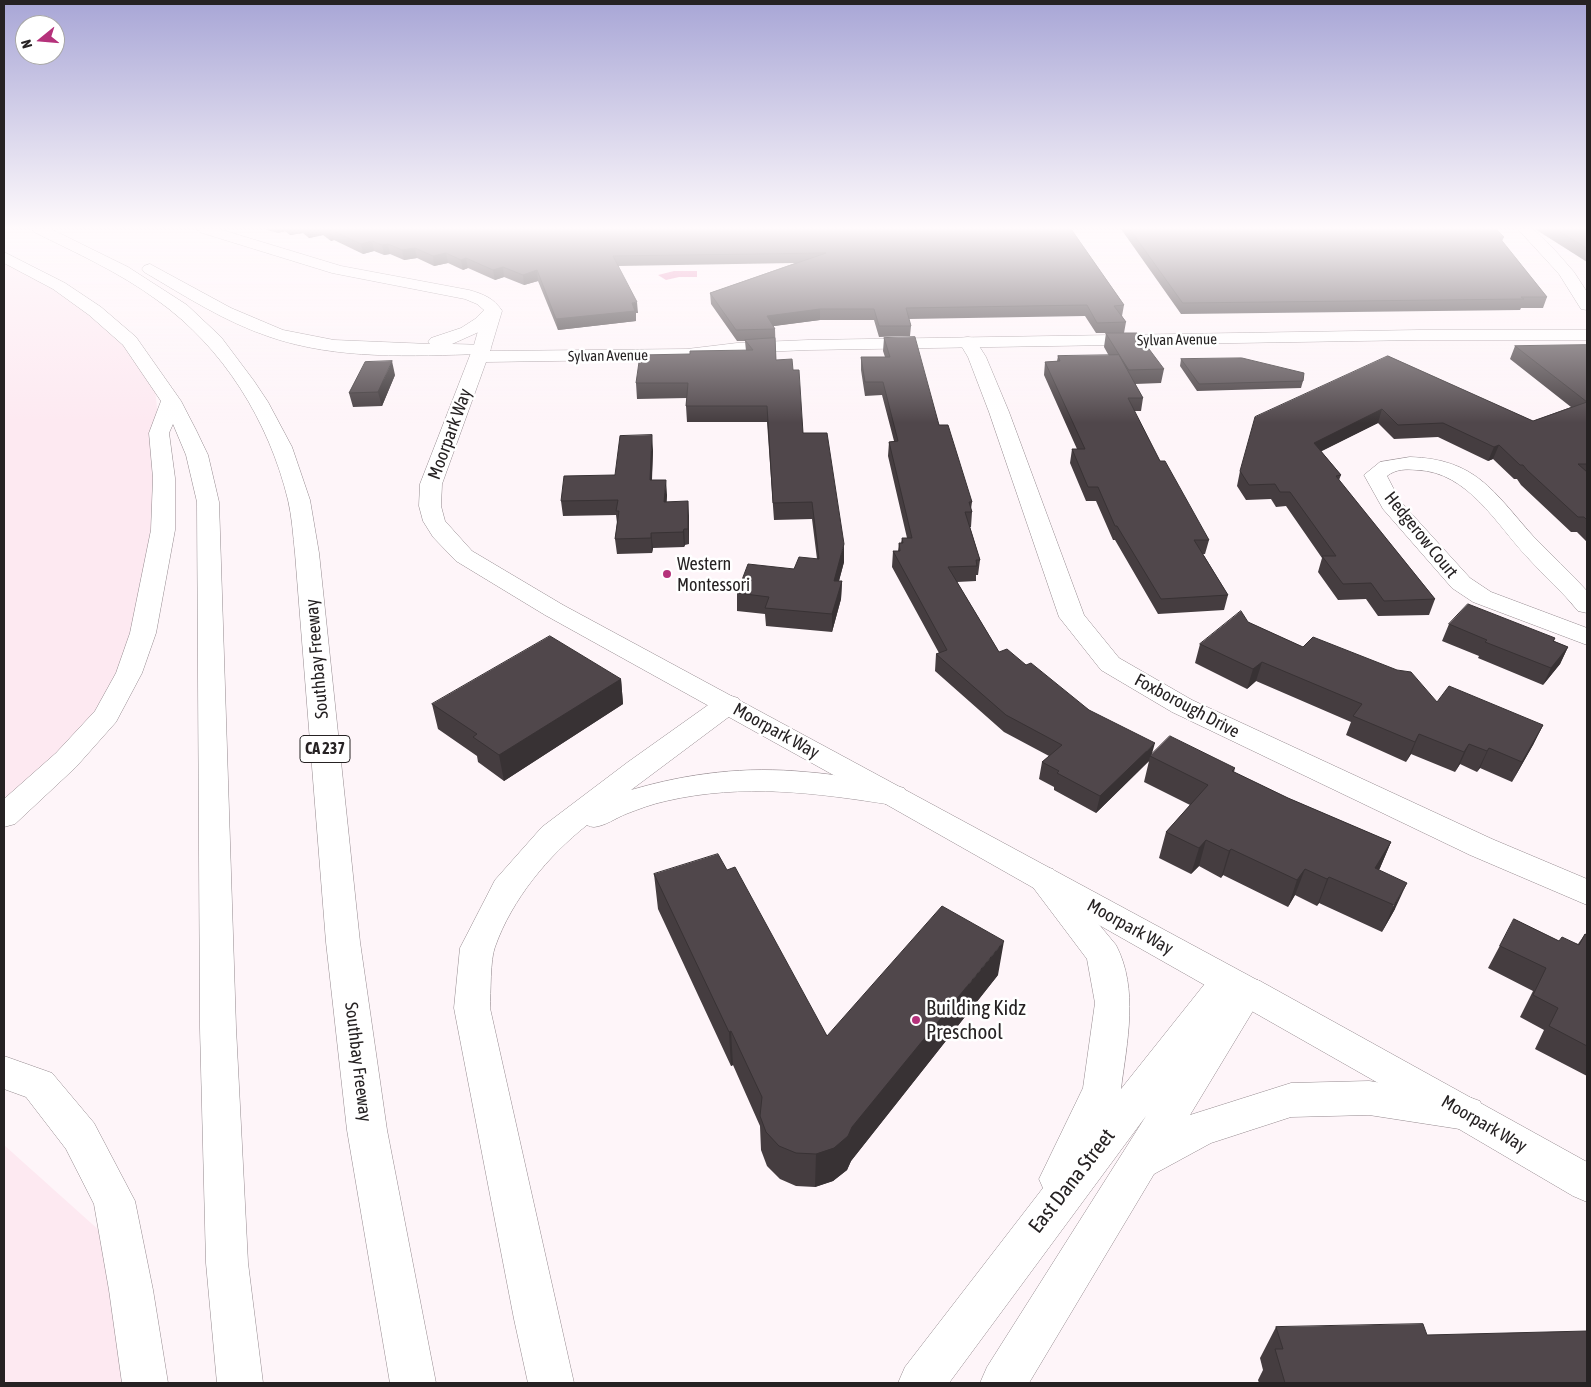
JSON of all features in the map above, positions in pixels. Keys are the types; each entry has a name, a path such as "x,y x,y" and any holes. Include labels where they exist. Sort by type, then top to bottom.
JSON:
{"main road":[{"path":"69,294 130,342 170,401 197,454 208,502 226,1263 240,1383"},
{"name":"Southbay Freeway","path":"159,294 198,324 231,362 256,398 278,440 298,493 307,553 345,961 367,1130 413,1383"},
{"path":"193,294 252,325 280,335 336,346 398,349 458,337 476,328 493,311 482,300 461,294"},
{"path":"1580,294 1587,305"},
{"name":"Moorpark Way","path":"493,311 480,353 431,484 430,506 434,521 441,532 458,550 472,561 554,610 893,795 1466,1113 1587,1183"},
{"name":"Sylvan Avenue","path":"398,349 480,353 687,354 737,348 808,345 1468,335 1587,335"},
{"name":"Foxborough Drive","path":"968,342 977,357 999,412 1072,617 1110,664 1182,706 1480,847 1587,893"},
{"path":"4,816 66,760 106,716 129,673 143,633 163,530 164,478 160,433 170,401"},
{"name":"Hedgerow Court","path":"1587,606 1577,593 1537,554 1477,486 1457,471 1434,463 1414,463 1387,465 1376,475 1391,504 1461,582 1482,597 1587,636"},
{"path":"551,1383 472,1008 476,948 507,889 553,835 638,769 728,704"},
{"path":"553,835 617,805 676,787 740,780 797,781 893,795"},
{"path":"1036,1228 1102,1089 1113,1003 1104,955 1042,878"},
{"path":"1003,1383 1140,1160 1237,986"},
{"name":"East Dana Street","path":"920,1383 1036,1228 1237,986"},
{"path":"4,1072 40,1085 80,1136 114,1201 131,1290 145,1383"},
{"path":"1140,1160 1200,1129 1291,1100 1369,1098 1466,1113"}],"shaded area":[{"path":"4,294 67,294 95,311 154,378 164,478 129,673 23,800 4,816"},
{"path":"4,1145 120,1249 142,1383 4,1383"}],"building":[{"path":"546,294 633,294 637,302 632,303 635,311 556,319"},
{"path":"711,294 1116,294 1124,305 1114,306 1126,322 1097,323 1087,305 906,308 911,326 879,326 874,309 820,309 767,316 775,329 736,330"},
{"path":"1176,294 1544,294 1547,297 1521,297 1524,299 1183,303"},
{"path":"1106,333 1137,333 1164,369 1129,370"},
{"path":"915,337 939,425 948,425 972,502 969,502 972,512 965,512 980,560 976,560 977,566 948,567 999,652 1007,649 1026,665 1031,663 1089,710 1155,743 1100,796 1057,773 1059,771 1042,762 1062,745 1006,715 936,654 947,650 893,551 900,551 899,543 903,543 902,538 912,538 889,442 898,441 883,382 865,382 861,357 890,357 884,338"},
{"path":"775,338 776,360 792,359 793,370 799,370 803,433 827,433 844,544 834,581 842,581 832,614 765,608 769,597 737,593 748,564 794,569 799,557 819,559 812,502 773,503 767,406 686,406 688,383 636,383 640,355 690,354 690,351 753,350 745,340"},
{"path":"1587,345 1587,402 1515,346"},
{"path":"1119,355 1143,398 1128,398 1160,461 1165,461 1209,540 1194,540 1228,595 1161,599 1117,526 1115,526 1098,487 1088,487 1072,449 1085,449 1045,362 1060,361 1058,356"},
{"path":"1388,356 1533,421 1587,402 1587,464 1578,464 1587,472 1587,520 1584,517 1578,517 1499,445 1494,447 1443,423 1398,425 1382,409 1314,443 1341,475 1336,476 1435,599 1384,601 1371,583 1343,584 1322,556 1336,556 1290,492 1280,492 1275,484 1249,485 1240,471 1255,417"},
{"path":"1242,358 1304,373 1303,381 1199,384 1181,359"},
{"path":"392,361 378,392 349,393 365,362"},
{"path":"652,435 650,480 666,480 664,502 688,501 688,529 684,529 683,532 651,533 651,538 615,539 619,511 616,511 618,500 561,501 564,476 615,475 620,436"},
{"path":"1468,604 1555,638 1553,641 1568,647 1551,668 1485,642 1487,640 1449,624"},
{"path":"1241,611 1248,622 1303,647 1313,637 1397,670 1411,672 1437,702 1449,686 1543,725 1522,762 1489,748 1487,751 1469,744 1464,752 1419,734 1415,742 1353,716 1362,704 1262,662 1253,669 1200,644"},
{"path":"550,636 621,679 499,755 473,737 477,734 432,704"},
{"path":"1170,736 1235,768 1232,771 1288,798 1391,842 1375,868 1407,883 1394,905 1329,877 1327,879 1305,869 1297,880 1231,849 1229,851 1206,840 1199,848 1166,832 1208,785 1150,756"},
{"name":"Building Kidz Preschool","path":"718,854 727,870 735,867 827,1036 942,906 1004,941 852,1127 848,1136 834,1148 816,1154 796,1153 779,1146 766,1132 760,1116 762,1097 654,874"},
{"path":"1514,919 1559,941 1562,937 1579,945 1585,934 1587,935 1587,1046 1549,1026 1558,1008 1533,995 1546,968 1500,946"},
{"path":"1423,1324 1427,1335 1587,1331 1587,1383 1285,1383 1275,1349 1283,1349 1276,1327"}],"place":[{"name":"Western Montessori","path":"667,574"},
{"name":"Building Kidz Preschool","path":"916,1020"}]}
